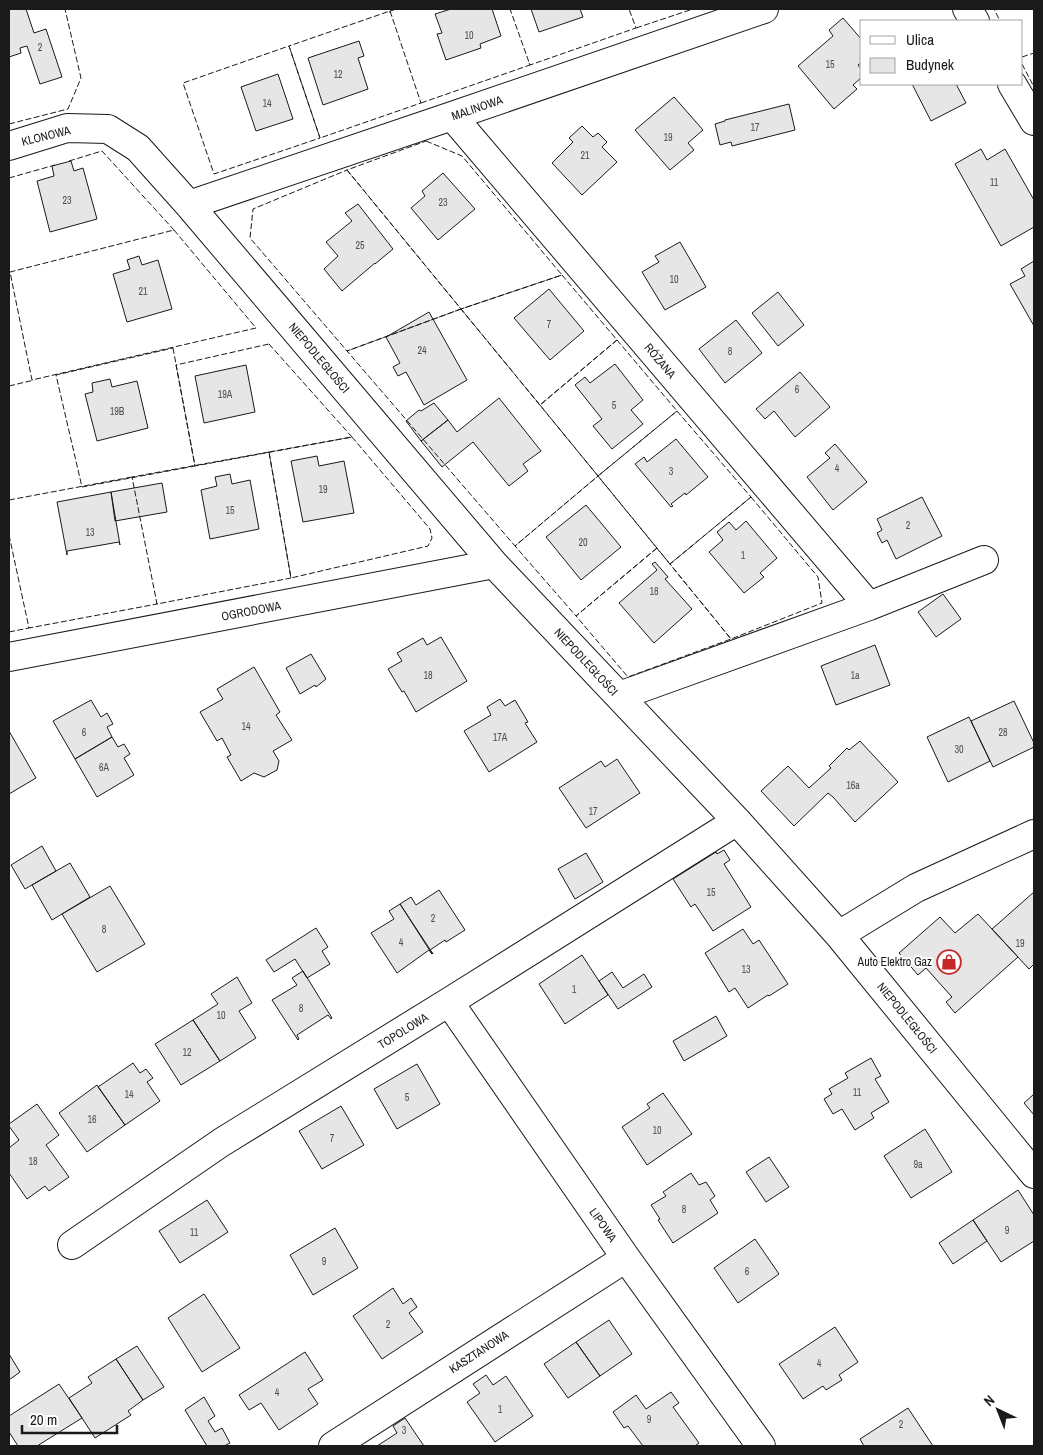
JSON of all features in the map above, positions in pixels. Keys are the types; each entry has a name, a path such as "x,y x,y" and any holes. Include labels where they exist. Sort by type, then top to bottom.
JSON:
{"street":[{"name":"MALINOWA","path":"189,205 764,9"},
{"path":"967,9 974,20"},
{"path":"1013,85 1034,120"},
{"name":"RÓŻANA","path":"452,116 869,606"},
{"name":"KLONOWA","path":"9,146 67,128 108,130 138,148"},
{"name":"NIEPODLEGŁOŚCI","path":"138,148 189,205 494,564 736,821 839,935 1034,1174"},
{"path":"619,696 869,606 984,560"},
{"name":"OGRODOWA","path":"9,658 494,564"},
{"name":"TOPOLOWA","path":"72,1245 222,1142 736,821"},
{"path":"839,935 916,888 1034,834"},
{"name":"LIPOWA","path":"449,1002 626,1258 761,1446"},
{"name":"KASZTANOWA","path":"333,1446 626,1258"}],"building":[{"path":"9,9 26,9 34,33 46,29 62,77 40,84 27,46 20,48 21,53 9,57"},
{"path":"451,9 492,9 501,36 480,44 481,48 446,60 437,34 442,33 435,14"},
{"path":"531,9 580,9 583,17 539,32"},
{"path":"843,18 860,38 860,64 858,65 860,68 860,79 853,85 857,89 834,109 798,66 833,36 829,30"},
{"path":"359,41 364,56 358,58 368,89 323,105 308,58"},
{"path":"278,74 293,119 256,131 241,87"},
{"path":"913,85 957,85 966,103 931,121"},
{"path":"674,97 703,130 688,143 694,150 670,170 635,130"},
{"path":"789,104 795,130 732,146 731,142 720,145 715,124"},
{"path":"582,126 593,137 598,133 607,142 602,147 617,162 582,195 552,163 573,142 569,138"},
{"path":"981,149 987,160 1005,149 1034,200 1034,227 1001,246 955,164"},
{"path":"71,161 74,171 83,168 97,219 50,232 37,181 54,176 52,166"},
{"path":"443,173 475,209 438,240 411,208 425,196 422,191"},
{"path":"358,204 393,249 342,291 324,269 338,256 326,242 352,221 345,213"},
{"path":"680,242 706,287 665,310 642,272 659,262 655,256"},
{"path":"139,256 142,265 158,260 172,309 127,322 113,274 130,269 127,260"},
{"path":"1034,261 1034,326 1010,284 1025,276 1021,269"},
{"path":"549,289 584,331 550,360 514,318"},
{"path":"778,292 804,325 778,346 752,313"},
{"path":"429,312 467,380 424,405 406,372 398,376 393,367 400,363 386,337"},
{"path":"736,320 762,353 725,383 699,349"},
{"path":"615,364 643,400 631,410 643,424 612,449 593,426 602,419 575,385 585,377 590,383"},
{"path":"246,365 255,412 204,423 195,376"},
{"path":"800,372 830,407 795,437 774,411 765,419 756,409"},
{"path":"110,379 112,387 137,381 148,428 97,441 85,394 93,392 92,383"},
{"path":"499,398 541,451 523,464 528,471 509,486 473,442 442,467 421,441 448,420 457,432"},
{"path":"434,403 448,420 421,441 406,421 419,410 421,411"},
{"path":"676,439 708,477 686,495 685,493 671,504 673,506 671,507 635,464 644,457 647,462"},
{"path":"835,444 867,482 833,510 807,477 830,458 825,453"},
{"path":"317,456 319,466 344,461 354,513 303,522 291,461"},
{"path":"230,474 232,484 250,480 259,529 210,539 201,490 217,486 215,477"},
{"path":"162,483 167,512 115,521 111,492"},
{"path":"111,492 120,545 119,542 67,551 67,555 57,502"},
{"path":"922,497 942,536 896,559 887,540 882,543 877,533 882,530 877,519"},
{"path":"586,505 621,547 581,580 546,537"},
{"path":"746,521 777,558 760,573 764,577 744,593 709,552 723,540 717,532 729,522 736,530"},
{"path":"655,562 668,577 665,579 692,609 654,643 619,603 657,570 652,564"},
{"path":"943,594 961,619 936,637 918,612"},
{"path":"441,637 467,681 416,712 388,669 402,661 397,653 423,638 427,645"},
{"path":"875,645 890,685 836,705 821,666"},
{"path":"311,654 326,679 316,687 315,685 300,694 286,668"},
{"path":"254,667 280,712 276,715 292,740 273,751 279,761 277,770 264,777 254,773 241,781 227,757 231,755 222,738 217,741 200,712 223,699 217,689"},
{"path":"500,699 505,706 515,700 528,722 525,723 537,742 489,772 464,731 491,715 487,707"},
{"path":"91,700 101,717 107,713 113,724 107,727 112,737 75,759 53,721"},
{"path":"1014,701 1034,743 1034,747 993,767 971,721"},
{"path":"969,717 990,761 948,782 927,737"},
{"path":"9,731 36,778 9,794"},
{"path":"112,737 118,747 124,744 130,754 124,758 134,775 97,797 75,759"},
{"path":"860,741 898,782 855,822 828,793 794,826 761,791 788,766 809,788 831,768 829,766 847,748 849,750"},
{"path":"617,759 640,793 586,828 559,788 601,761 605,767"},
{"path":"42,846 56,871 25,889 11,865"},
{"path":"724,850 730,860 724,864 751,907 713,931 695,904 691,907 673,879 716,852 717,854"},
{"path":"586,853 603,882 575,899 558,869"},
{"path":"70,863 90,897 52,920 32,885"},
{"path":"110,886 145,944 97,972 62,914"},
{"path":"439,890 465,930 430,950 400,904 411,897 416,905"},
{"path":"1034,892 1034,964 1029,969 992,929"},
{"path":"400,904 432,954 429,950 397,973 371,933 394,919 389,911"},
{"path":"978,914 1018,957 955,1013 946,1002 952,997 926,968 918,975 899,953 940,917 955,933"},
{"path":"316,928 328,947 322,951 330,964 307,978 295,959 274,972 266,960"},
{"path":"743,929 753,944 759,940 788,984 748,1008 735,988 729,992 705,953"},
{"path":"582,955 608,995 565,1024 539,984"},
{"path":"303,971 332,1018 328,1015 297,1035 298,1040 272,1000 297,985 292,978"},
{"path":"612,972 623,988 644,974 652,987 618,1009 599,981"},
{"path":"237,977 252,1003 239,1011 256,1038 220,1061 193,1020 218,1004 211,994"},
{"path":"716,1016 727,1036 684,1061 673,1041"},
{"path":"193,1020 220,1061 181,1085 155,1044"},
{"path":"871,1058 881,1076 875,1079 889,1102 871,1113 874,1118 855,1130 842,1109 833,1114 824,1099 832,1094 829,1089 848,1078 845,1073"},
{"path":"133,1063 140,1073 146,1069 153,1078 147,1082 160,1101 125,1125 98,1087"},
{"path":"417,1064 440,1104 397,1129 374,1089"},
{"path":"97,1085 125,1125 87,1152 59,1113"},
{"path":"663,1093 692,1134 647,1165 622,1127 650,1108 647,1104"},
{"path":"1034,1094 1034,1115 1024,1103"},
{"path":"37,1104 59,1135 46,1145 69,1177 49,1191 45,1186 27,1199 9,1173 9,1148 19,1140 9,1124"},
{"path":"341,1106 364,1145 322,1169 299,1131"},
{"path":"925,1129 952,1172 911,1198 884,1156"},
{"path":"769,1157 789,1187 766,1202 746,1172"},
{"path":"691,1173 699,1185 706,1182 715,1196 710,1200 718,1213 673,1243 651,1205 666,1196 663,1192"},
{"path":"1018,1190 1034,1215 1034,1241 1001,1262 973,1220"},
{"path":"207,1200 228,1232 180,1263 159,1231"},
{"path":"973,1220 987,1241 953,1264 939,1243"},
{"path":"335,1228 358,1268 313,1295 290,1255"},
{"path":"755,1239 779,1274 738,1303 714,1268"},
{"path":"393,1288 403,1304 411,1298 417,1307 409,1313 423,1332 382,1359 353,1316"},
{"path":"204,1294 240,1348 202,1372 168,1318"},
{"path":"609,1320 632,1354 600,1376 576,1342"},
{"path":"835,1327 858,1362 839,1375 842,1380 826,1390 823,1386 803,1399 779,1364"},
{"path":"576,1342 600,1376 568,1398 544,1364"},
{"path":"137,1346 164,1387 143,1400 116,1359"},
{"path":"305,1352 323,1380 308,1389 318,1404 279,1430 261,1403 249,1410 239,1395"},
{"path":"9,1354 20,1372 9,1380"},
{"path":"116,1359 143,1400 128,1411 131,1415 95,1438 69,1398 92,1383 88,1377"},
{"path":"486,1375 493,1385 506,1376 533,1416 495,1442 467,1402 480,1393 473,1384"},
{"path":"59,1384 82,1418 37,1446 18,1446 9,1432 9,1416"},
{"path":"671,1392 679,1403 673,1407 699,1443 695,1446 643,1446 628,1426 624,1428 613,1412 636,1395 646,1409"},
{"path":"204,1397 215,1416 208,1421 215,1432 222,1428 230,1443 224,1446 207,1446 185,1410"},
{"path":"908,1408 933,1446 864,1446 860,1439"},
{"path":"405,1418 424,1446 377,1446 397,1433 393,1426"}],"fence":[{"path":"9,124 68,109 81,78 65,9"},
{"path":"390,13 390,11 398,9"},
{"path":"421,103 530,65 510,9"},
{"path":"529,63 530,65 636,28 629,9"},
{"path":"636,28 693,9"},
{"path":"994,9 1000,20"},
{"path":"390,11 421,103 320,138 289,46 390,11"},
{"path":"289,46 320,138 214,174 183,83 289,46"},
{"path":"1023,57 1034,53"},
{"path":"1023,66 1034,87"},
{"path":"426,141 462,156 562,275 461,309 347,170 426,141"},
{"path":"69,161 102,151 173,230"},
{"path":"9,178 55,165"},
{"path":"347,170 461,309 347,351 250,238 253,209 347,170"},
{"path":"174,230 256,328 32,380 10,272 174,230"},
{"path":"562,275 617,340 540,405 461,309 562,275"},
{"path":"461,309 598,476 515,546 347,351 461,309"},
{"path":"617,340 677,411 598,476 540,405 617,340"},
{"path":"269,344 352,437 195,466 176,365 269,344"},
{"path":"173,348 195,466 82,487 56,375 173,348"},
{"path":"9,386 34,380"},
{"path":"677,411 751,497 670,564 598,476 677,411"},
{"path":"352,437 430,529 432,538 428,546 291,578 269,452 352,437"},
{"path":"269,452 291,578 157,604 132,477 269,452"},
{"path":"657,548 576,616 515,546 598,476 731,639 628,677 576,616 657,548"},
{"path":"9,500 132,478"},
{"path":"751,497 818,577 822,603 731,639 670,564 751,497"},
{"path":"9,535 29,628 157,604 156,601"},
{"path":"9,632 29,627"}],"place":[{"name":"Auto Elektro Gaz","path":"949,962"}]}
